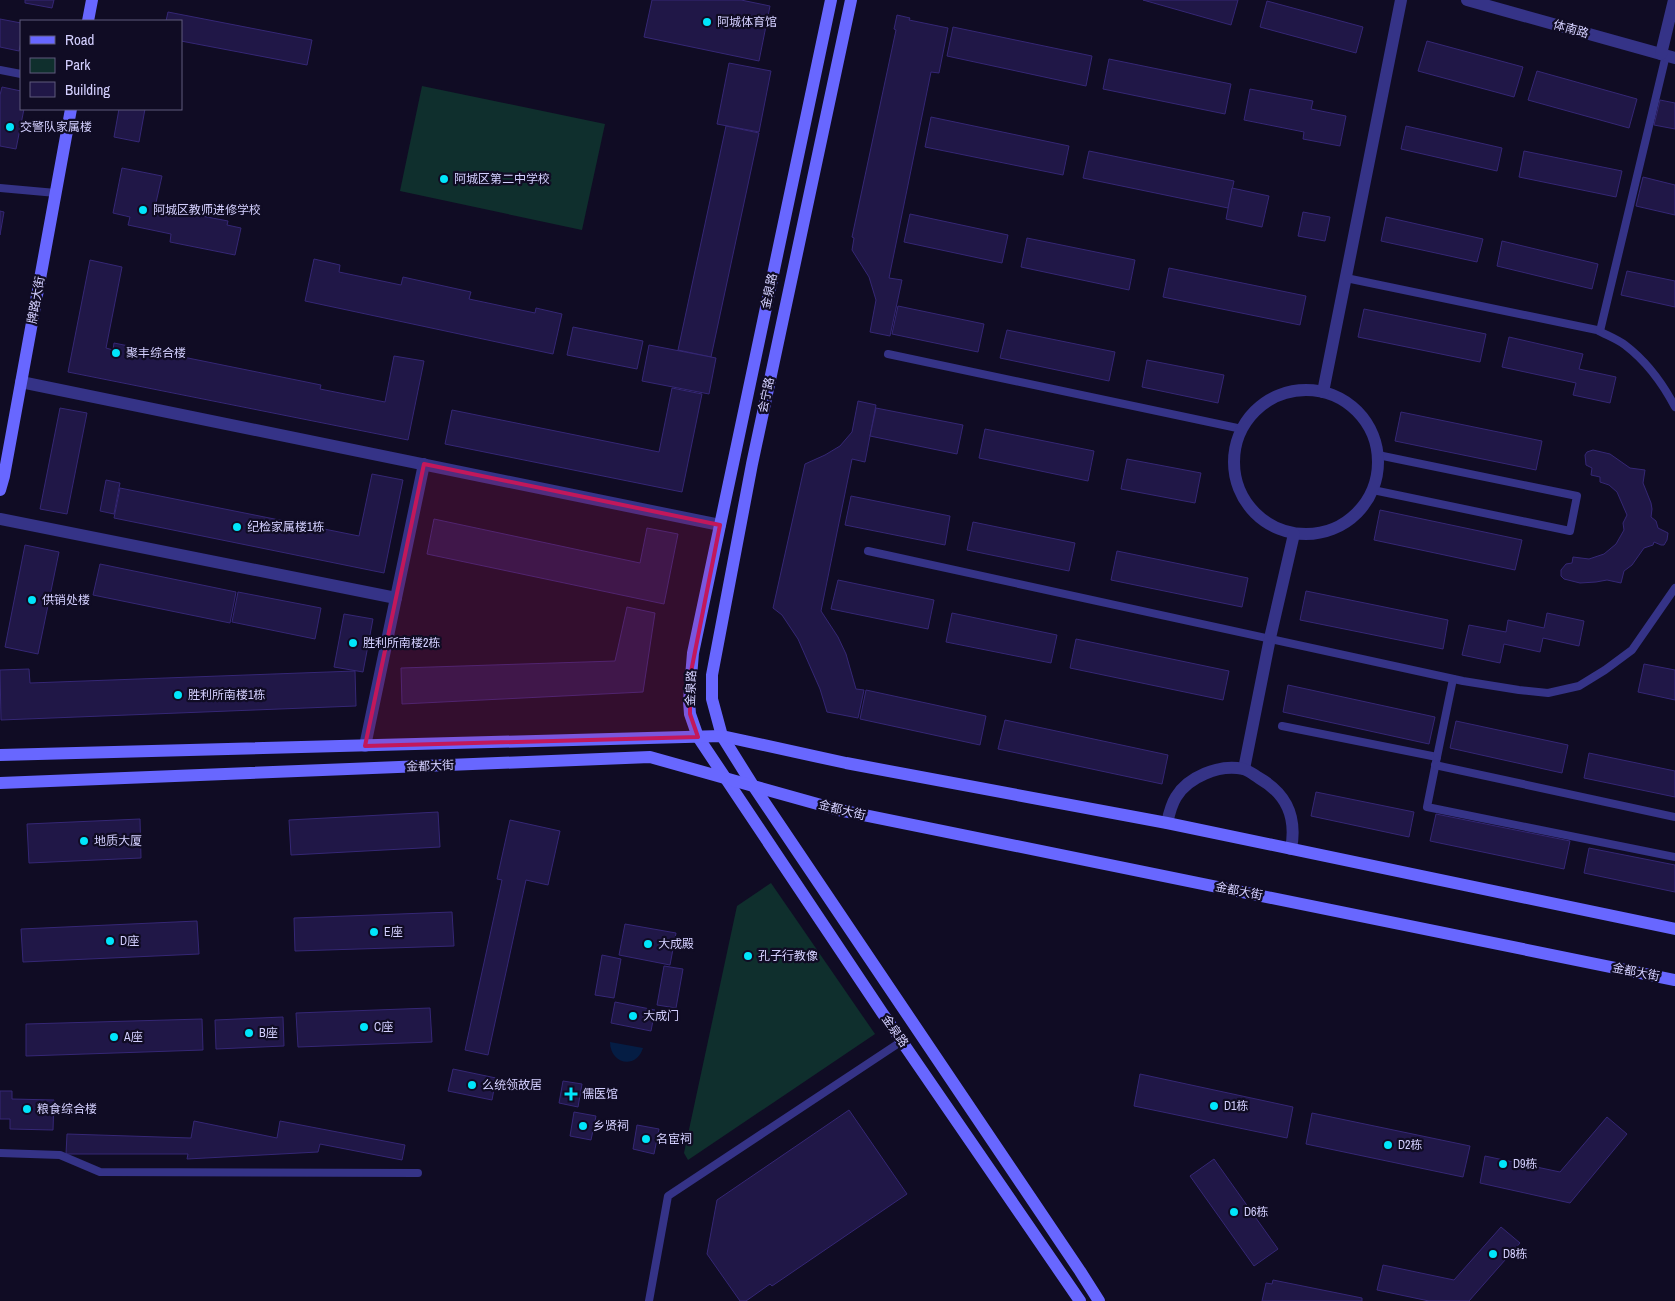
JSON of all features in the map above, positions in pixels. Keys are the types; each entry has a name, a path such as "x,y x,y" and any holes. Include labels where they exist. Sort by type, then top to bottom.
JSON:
{"main road":[{"path":"88,20 92,0"},
{"name":"金泉路","path":"831,0 693,653 690,677 690,714 698,737 902,1041 1080,1301"},
{"name":"会宁路","path":"752,784 722,736 712,699 712,675 752,464 851,0"},
{"name":"牌路大街","path":"0,490 71,110"},
{"name":"金都大街","path":"0,755 722,736 856,764 1167,822 1675,930"},
{"name":"金都大街","path":"0,783 650,757 752,784 839,810 1675,980"},
{"name":"金泉路","path":"752,784 1099,1301"}],"street":[{"path":"1323,392 1401,0"},
{"name":"体南路","path":"1467,0 1667,56"},
{"path":"1667,56 1674,0"},
{"path":"21,382 720,525"},
{"path":"1308,390 1336,396 1358,412 1367,423 1373,436 1378,455 1377,476 1367,502 1348,522 1322,533 1294,534 1280,530 1268,523 1256,514 1247,503 1240,491 1236,477 1235,448 1242,429 1256,411 1280,395 1308,390"},
{"path":"365,746 424,464"},
{"path":"0,520 396,598"},
{"path":"1244,769 1270,638 1294,534"},
{"path":"1167,822 1177,796 1185,786 1197,777 1213,770 1244,769 1270,784 1291,814 1294,825 1291,849"}],"lane":[{"path":"1600,331 1667,56"},
{"path":"0,70 20,74"},
{"path":"0,188 56,192"},
{"path":"1346,278 1600,331 1625,346 1644,362 1667,391 1675,407"},
{"path":"888,354 1242,429"},
{"path":"1373,490 1570,531 1577,496 1378,455"},
{"path":"868,551 1454,679 1548,693 1579,686 1632,650 1675,588"},
{"path":"1454,679 1428,807 1675,858"},
{"path":"1282,726 1675,816"},
{"path":"650,1301 668,1196 902,1041"},
{"path":"0,1152 60,1155 100,1172 418,1173"}],"highlighted area":[{"path":"424,464 720,525 690,677 690,714 698,737 365,746"}],"green space":[{"path":"422,86 605,124 582,230 400,191"},
{"path":"771,883 875,1034 688,1160 684,1153 737,906"}],"water":[{"path":"610,1042 643,1048 640,1055 635,1059 624,1062 614,1055"}],"building":[{"path":"25,0 54,0 52,8 25,3"},
{"name":"阿城体育馆","path":"652,0 741,0 770,6 759,61 644,37"},
{"path":"1143,0 1238,0 1231,25"},
{"path":"1267,1 1363,27 1356,53 1260,27"},
{"path":"168,12 312,40 307,65 182,41 182,20 166,20"},
{"path":"897,15 910,18 909,20 948,28 939,73 931,72 889,278 902,280 890,336 870,332 876,300 869,277 852,250 854,238 852,237 896,30 894,29"},
{"path":"0,19 20,23 19,51 0,47"},
{"path":"953,27 1092,56 1086,86 947,56"},
{"path":"1427,41 1523,67 1514,97 1418,71"},
{"path":"1109,59 1231,84 1225,114 1103,89"},
{"path":"729,63 771,71 759,132 717,124"},
{"path":"1537,71 1637,99 1629,128 1528,100"},
{"name":"交警队家属楼","path":"2,87 20,91 20,110 24,110 16,149 0,146 0,95"},
{"path":"1250,89 1313,101 1311,109 1346,116 1340,146 1303,139 1304,132 1244,120"},
{"path":"1660,100 1675,103 1675,129 1654,125"},
{"path":"119,110 145,110 139,142 114,137"},
{"path":"931,117 1069,146 1063,175 925,147"},
{"path":"726,126 759,133 711,357 678,350"},
{"path":"1406,126 1502,148 1497,171 1401,149"},
{"path":"1089,151 1234,181 1228,208 1083,178"},
{"path":"1524,151 1622,171 1616,197 1519,177"},
{"name":"阿城区教师进修学校","path":"122,168 162,176 155,207 228,221 227,225 241,228 235,255 170,242 171,234 128,225 130,217 113,213"},
{"path":"1643,177 1675,185 1675,215 1636,206"},
{"path":"1232,188 1269,196 1262,227 1226,219"},
{"path":"0,211 4,212 0,235"},
{"path":"1303,212 1330,217 1325,241 1298,236"},
{"path":"910,214 1008,235 1002,263 904,242"},
{"path":"1386,217 1483,239 1477,262 1381,241"},
{"path":"1027,238 1135,260 1129,290 1021,267"},
{"path":"1502,241 1598,264 1592,289 1497,266"},
{"path":"314,259 340,265 339,272 401,285 403,277 471,292 469,299 535,313 536,308 562,314 553,354 305,301"},
{"name":"聚丰综合楼","path":"90,260 122,267 106,348 113,350 114,343 321,385 320,389 385,402 394,356 424,361 408,440 68,372"},
{"path":"1169,268 1306,296 1300,325 1163,297"},
{"path":"1627,271 1675,281 1675,307 1621,295"},
{"path":"898,306 984,324 978,352 892,334"},
{"path":"1364,309 1486,334 1480,362 1358,337"},
{"path":"573,327 643,341 637,369 567,355"},
{"path":"1007,330 1115,352 1109,381 1000,358"},
{"path":"1509,337 1583,354 1579,369 1616,377 1610,403 1573,395 1576,383 1502,367"},
{"path":"649,345 716,358 709,394 642,381"},
{"path":"1147,360 1224,375 1218,403 1142,387"},
{"path":"672,388 702,394 682,492 445,444 452,410 659,452"},
{"path":"858,401 876,405 865,462 852,459 821,611 838,637 846,654 856,689 864,690 858,718 827,712 820,689 798,639 782,615 773,608 805,464 840,446 852,432"},
{"path":"60,408 87,413 67,514 40,509"},
{"path":"876,408 963,425 957,454 870,436"},
{"path":"1401,412 1542,441 1536,470 1395,441"},
{"path":"985,429 1094,451 1088,481 979,458"},
{"path":"1593,450 1610,454 1630,468 1645,470 1643,483 1651,503 1651,517 1656,521 1658,528 1668,533 1664,545 1654,542 1653,545 1644,548 1632,565 1624,571 1621,583 1607,580 1580,583 1564,579 1561,576 1561,570 1566,564 1572,563 1573,557 1589,559 1604,554 1616,544 1624,530 1623,523 1627,515 1617,492 1609,485 1600,482 1600,477 1591,475 1592,468 1586,465 1585,455"},
{"path":"1127,459 1201,473 1195,503 1121,489"},
{"name":"纪检家属楼1栋","path":"372,474 403,480 384,573 114,518 120,488 359,536"},
{"path":"106,480 120,483 114,514 100,511"},
{"path":"851,496 950,516 945,545 845,525"},
{"path":"1380,510 1522,540 1515,570 1374,540"},
{"path":"434,519 640,563 647,528 678,534 664,604 427,554"},
{"path":"973,522 1075,543 1069,571 967,550"},
{"name":"供销处楼","path":"25,545 59,552 38,654 5,647"},
{"path":"1117,551 1248,578 1242,607 1111,580"},
{"path":"100,564 236,592 230,623 93,595"},
{"path":"838,580 934,600 928,629 831,609"},
{"path":"1306,591 1448,620 1443,649 1300,620"},
{"path":"238,592 321,608 315,639 232,622"},
{"path":"627,607 655,613 643,692 402,704 401,668 615,661"},
{"path":"952,613 1057,635 1051,663 946,642"},
{"path":"1547,613 1584,621 1579,646 1543,638 1540,652 1504,644 1500,663 1462,655 1469,625 1506,632 1508,620 1544,628"},
{"name":"胜利所南楼2栋","path":"344,614 373,619 363,672 334,667"},
{"path":"1076,639 1229,671 1223,700 1070,668"},
{"path":"1644,664 1675,670 1675,700 1638,692"},
{"name":"胜利所南楼1栋","path":"29,669 30,683 355,671 356,706 1,720 0,670"},
{"path":"1288,685 1435,717 1429,744 1283,712"},
{"path":"866,690 986,716 980,745 860,719"},
{"path":"1005,720 1168,755 1162,784 998,749"},
{"path":"1456,721 1568,745 1562,773 1450,748"},
{"path":"1589,753 1675,771 1675,797 1584,778"},
{"path":"1316,792 1414,812 1409,837 1311,816"},
{"path":"438,812 440,847 291,855 289,820"},
{"path":"1436,814 1570,841 1564,869 1430,841"},
{"name":"地质大厦","path":"140,819 141,858 29,863 27,824"},
{"path":"510,820 560,831 548,885 526,880 488,1055 465,1050 502,880 497,879"},
{"path":"1589,848 1675,865 1675,892 1584,873"},
{"name":"E座","path":"452,912 454,946 295,951 294,918"},
{"name":"D座","path":"197,921 199,954 23,962 21,929"},
{"name":"大成殿","path":"625,924 676,933 670,965 619,955"},
{"path":"602,955 621,959 614,998 595,995"},
{"path":"664,966 683,969 676,1008 657,1005"},
{"name":"大成门","path":"615,1002 655,1010 651,1031 611,1023"},
{"name":"C座","path":"430,1008 432,1042 298,1047 296,1013"},
{"name":"B座","path":"283,1017 284,1046 216,1049 215,1020"},
{"name":"A座","path":"202,1019 203,1050 26,1056 26,1024"},
{"name":"么统领故居","path":"453,1069 496,1078 492,1100 448,1091"},
{"name":"D1栋","path":"1140,1074 1293,1107 1287,1138 1134,1106"},
{"name":"儒医馆","path":"563,1081 582,1084 578,1107 559,1103"},
{"name":"粮食综合楼","path":"0,1091 12,1091 12,1099 54,1100 53,1130 10,1129 10,1119 0,1119"},
{"path":"849,1110 907,1194 772,1286 770,1284 746,1301 740,1301 707,1254 717,1200"},
{"name":"乡贤祠","path":"574,1112 596,1116 591,1140 570,1136"},
{"name":"D2栋","path":"1312,1113 1470,1146 1463,1177 1306,1144"},
{"name":"D9栋","path":"1607,1117 1627,1134 1570,1203 1480,1183 1485,1156 1560,1172"},
{"path":"194,1121 277,1138 280,1121 405,1145 402,1160 320,1144 318,1152 187,1159 188,1154 66,1154 67,1134 191,1138"},
{"name":"名宦祠","path":"637,1125 659,1129 654,1154 633,1149"},
{"name":"D6栋","path":"1214,1159 1278,1249 1254,1266 1190,1176"},
{"name":"D8栋","path":"1501,1227 1520,1243 1469,1301 1429,1301 1377,1290 1383,1265 1454,1280"},
{"path":"1273,1280 1362,1298 1362,1301 1262,1301 1266,1283 1272,1284"}],"place":[{"name":"阿城体育馆","path":"707,22"},
{"name":"交警队家属楼","path":"10,127"},
{"name":"阿城区第二中学校","path":"444,179"},
{"name":"阿城区教师进修学校","path":"143,210"},
{"name":"聚丰综合楼","path":"116,353"},
{"name":"纪检家属楼1栋","path":"237,527"},
{"name":"供销处楼","path":"32,600"},
{"name":"胜利所南楼2栋","path":"353,643"},
{"name":"胜利所南楼1栋","path":"178,695"},
{"name":"地质大厦","path":"84,841"},
{"name":"E座","path":"374,932"},
{"name":"D座","path":"110,941"},
{"name":"大成殿","path":"648,944"},
{"name":"孔子行教像","path":"748,956"},
{"name":"大成门","path":"633,1016"},
{"name":"C座","path":"364,1027"},
{"name":"B座","path":"249,1033"},
{"name":"A座","path":"114,1037"},
{"name":"么统领故居","path":"472,1085"},
{"name":"儒医馆","path":"571,1094"},
{"name":"D1栋","path":"1214,1106"},
{"name":"粮食综合楼","path":"27,1109"},
{"name":"乡贤祠","path":"583,1126"},
{"name":"名宦祠","path":"646,1139"},
{"name":"D2栋","path":"1388,1145"},
{"name":"D9栋","path":"1503,1164"},
{"name":"D6栋","path":"1234,1212"},
{"name":"D8栋","path":"1493,1254"}]}
